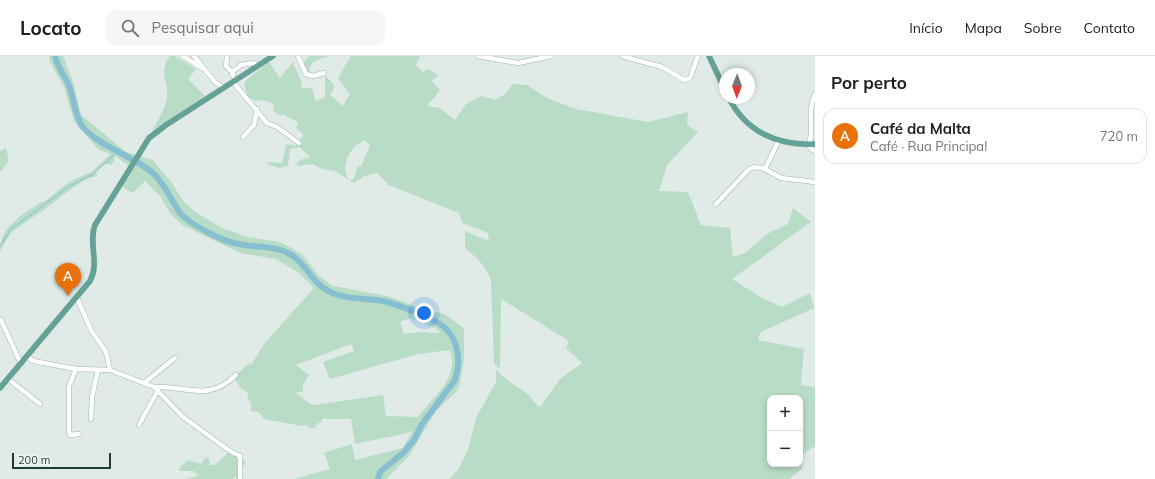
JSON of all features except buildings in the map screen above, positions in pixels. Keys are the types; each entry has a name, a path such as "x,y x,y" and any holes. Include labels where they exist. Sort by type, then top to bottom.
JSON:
{"main road":[{"path":"0,388 90,281 94,271 92,241 95,225 137,156 155,133 221,89 233,77 257,66 273,56"},
{"path":"709,56 719,77"},
{"path":"732,104 739,116 747,124 763,135 779,140 812,144"}],"street":[{"path":"183,56 200,67 204,67"},
{"path":"194,56 221,89"},
{"path":"298,56 306,74 313,76 324,73"},
{"path":"478,56 518,63 551,56"},
{"path":"622,56 662,67 684,80 690,78 698,56"},
{"path":"227,57 226,66 267,124 277,127 299,143"},
{"path":"233,77 240,65 254,63 257,66"},
{"path":"815,94 809,114 812,144 811,149 815,151"},
{"path":"243,137 254,125 257,109"},
{"path":"764,169 779,140"},
{"path":"716,204 749,169 754,167 764,169 781,178 815,182"},
{"path":"77,298 91,330 106,352 110,370"},
{"path":"1,320 21,364"},
{"path":"27,356 34,361 76,369 110,370 156,388 183,417 230,451 240,456 240,479"},
{"path":"144,383 175,358"},
{"path":"76,369 69,386 69,430 70,435 80,434"},
{"path":"92,420 92,397 98,370"},
{"path":"156,388 166,386 190,391 212,390 236,375"},
{"path":"8,379 40,404"},
{"path":"139,425 156,388"}],"green space":[{"path":"49,56 63,56 73,82 81,115 126,152 136,155 129,166 115,156 111,165 105,164 96,172 97,176 74,186 11,233 0,251 4,235 13,223 69,182 93,171 110,154 98,149 74,121 64,87 50,62"},
{"path":"170,56 175,56 196,69 188,79 205,96 152,132 163,111 167,98 164,68"},
{"path":"309,56 329,56 314,61 312,63 309,75 302,65"},
{"path":"351,56 420,56 416,65 423,72 429,69 438,75 432,81 440,90 427,106 440,108 455,120 466,104 481,96 495,100 505,94 513,84 527,85 547,98 576,109 648,122 688,112 687,125 698,132 667,165 659,191 688,192 701,225 730,228 733,257 745,253 767,234 788,224 793,208 811,222 732,279 762,298 782,307 810,293 814,308 761,332 758,340 804,349 801,385 815,387 815,446 804,453 803,461 803,395 767,395 767,467 802,467 802,469 789,479 449,479 458,470 468,450 476,418 496,382 496,369 499,373 528,395 540,407 560,379 582,363 566,348 569,341 501,299 500,369 494,364 491,280 487,270 481,262 465,248 465,231 489,241 488,233 462,223 459,213 389,185 377,173 364,176 354,183 349,180 335,171 322,169 313,164 298,166 296,164 300,160 310,157 300,147 290,149 288,166 279,168 267,164 268,162 282,163 286,144 295,146 303,136 302,133 296,128 298,122 282,114 280,116 273,111 274,104 263,100 256,101 248,97 244,85 246,80 269,62 280,78 293,62 302,83 301,88 312,88 316,102 325,97 325,75 335,86 330,95 343,106 350,94 338,78","holes":["364,140 370,145 361,167 358,166 353,180 349,180 346,175 346,163 350,152"]},
{"path":"6,148 9,161 0,172 0,151"},
{"path":"139,156 153,160 171,182 184,202 195,212 222,228 248,237 280,242 290,247 303,255 319,276 333,286 388,296 422,309 444,314 464,328 464,358 460,383 457,391 436,411 409,456 386,479 294,479 330,469 324,453 352,444 355,460 403,448 412,432 355,444 351,419 322,419 322,422 318,423 315,428 309,428 307,425 302,426 264,419 259,412 251,411 251,402 247,399 249,393 241,389 234,377 249,363 251,365 264,344 314,288 299,273 276,259 240,253 182,225 170,213 160,196 145,181 133,193 122,187","holes":["410,318 435,328 441,333 418,332 404,334 400,322","351,344 354,351 323,362 330,379 418,354 450,350 452,360 451,369 443,386 418,417 386,416 383,395 315,405 310,404 296,393 303,391 303,385 309,375 296,365"]},
{"path":"230,451 240,456 246,464 239,468 240,479 236,479 236,476 232,479 185,479 198,476 194,471 179,471 180,467 188,460 201,464 206,457 208,458 210,465 215,465"}],"waterway":[{"path":"55,56 70,88 77,116 82,126 106,145 136,161 153,173 164,187 183,217 201,229 229,242 274,248 286,252 299,261 320,285 335,294 353,298 383,301 398,305 432,319 449,332 456,345 458,359 455,380 422,424 414,440 404,452 380,472 378,479"},
{"path":"0,246 11,229 68,187 93,174 112,157 116,150"}],"place":[{"name":"Café da Malta","path":"68,296"}]}
